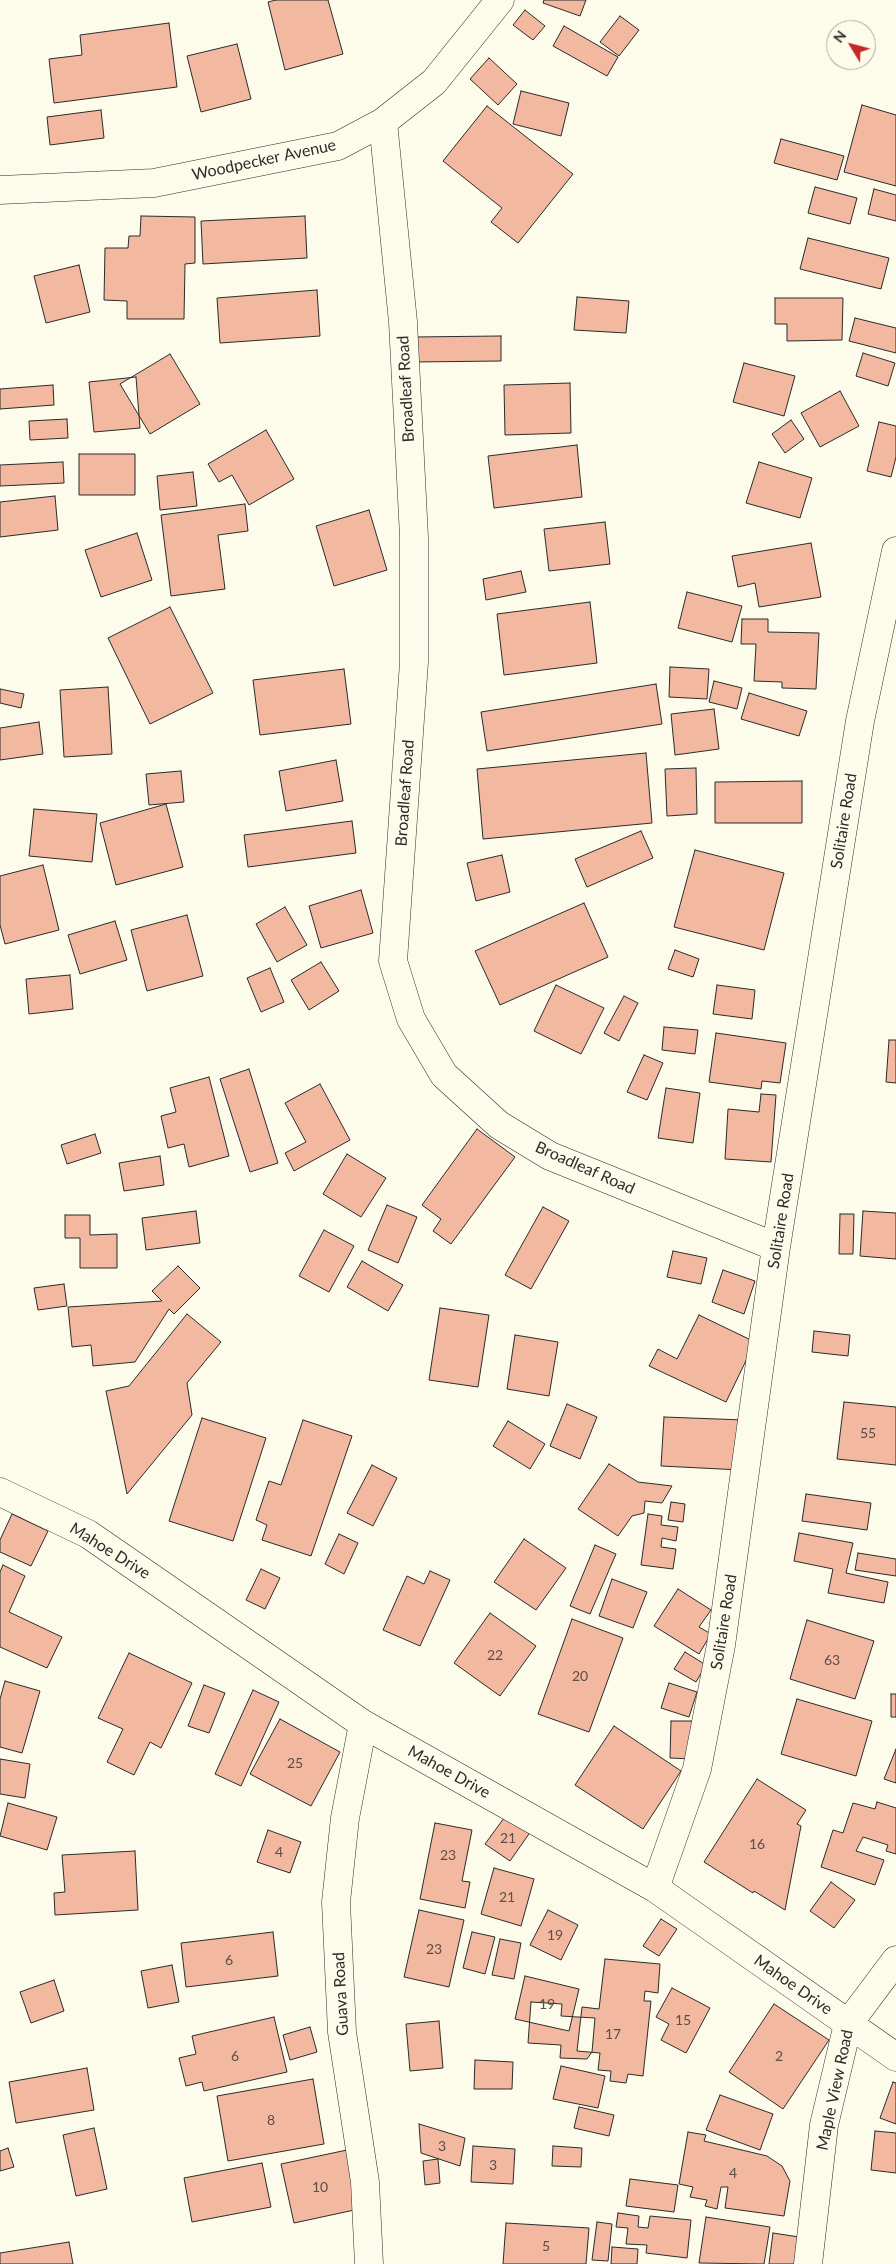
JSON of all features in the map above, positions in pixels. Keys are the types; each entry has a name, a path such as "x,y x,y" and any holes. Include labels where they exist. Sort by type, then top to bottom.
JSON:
{"street":[{"name":"Woodpecker Avenue","path":"0,190 154,183 338,146 383,122 434,82 500,0"},
{"name":"Broadleaf Road","path":"383,122 403,322 414,537 414,662 393,961 412,1019 444,1075 499,1125 550,1156 776,1247"},
{"name":"Solitaire Road","path":"655,1888 697,1769 722,1645 776,1247 860,721 896,551"},
{"name":"Mahoe Drive","path":"0,1492 88,1534 363,1724 655,1888 896,2057"},
{"name":"Guava Road","path":"363,1724 345,1818 336,1902 342,2032 365,2182 369,2264"},
{"name":"Maple View Road","path":"808,2264 824,2125 848,2024 896,1960"}],"building":[{"path":"276,0 328,0 343,54 285,70 268,2"},
{"path":"544,0 586,0 580,16 543,3"},
{"path":"525,10 545,26 533,40 513,25"},
{"path":"620,16 639,30 619,56 600,42"},
{"path":"169,23 177,87 54,103 49,59 82,55 80,35"},
{"path":"564,26 618,57 607,76 553,46"},
{"path":"237,44 251,99 201,112 187,56"},
{"path":"489,58 517,84 498,105 470,79"},
{"path":"521,91 569,103 561,136 513,124"},
{"path":"862,105 896,115 896,186 844,172"},
{"path":"487,106 573,174 518,243 491,222 502,208 443,161"},
{"path":"101,110 104,138 50,145 47,117"},
{"path":"781,139 844,156 837,180 774,163"},
{"path":"815,187 857,198 850,224 808,213"},
{"path":"874,189 896,195 896,221 868,214"},
{"path":"141,216 195,217 195,263 185,264 184,319 127,319 127,301 104,300 105,248 128,248 129,236 140,236"},
{"path":"305,216 307,258 203,264 201,221"},
{"path":"808,238 889,258 881,289 800,269"},
{"path":"79,265 90,312 46,323 34,276"},
{"path":"317,290 320,336 220,343 217,298"},
{"path":"577,297 629,301 626,333 574,330"},
{"path":"775,298 843,298 842,340 787,341 787,324 775,324"},
{"path":"855,318 896,328 896,353 849,341"},
{"path":"501,336 501,361 413,362 413,337"},
{"path":"863,353 895,363 888,386 856,376"},
{"path":"170,354 200,404 150,434 120,384"},
{"path":"744,363 795,376 784,416 733,402"},
{"path":"136,377 140,428 94,432 89,382"},
{"path":"570,383 571,433 505,435 504,385"},
{"path":"53,385 54,405 0,409 0,389"},
{"path":"840,391 859,426 820,447 801,413"},
{"path":"67,419 68,438 30,440 29,421"},
{"path":"791,420 804,439 785,453 772,434"},
{"path":"879,422 896,426 896,457 891,477 867,471"},
{"path":"266,430 294,479 249,505 232,475 219,482 208,464"},
{"path":"577,445 582,497 494,508 488,456"},
{"path":"79,454 135,454 135,495 79,495"},
{"path":"63,462 64,483 0,486 0,465"},
{"path":"759,462 812,478 800,518 746,503"},
{"path":"193,472 197,506 160,510 157,476"},
{"path":"55,496 58,530 0,537 0,502"},
{"path":"245,504 248,531 218,535 225,589 171,596 161,515"},
{"path":"369,510 387,570 334,586 316,526"},
{"path":"605,522 610,564 549,571 544,529"},
{"path":"137,533 152,580 101,597 85,550"},
{"path":"811,543 821,597 759,607 755,583 738,587 732,556"},
{"path":"521,571 526,592 486,600 483,579"},
{"path":"687,592 742,606 732,642 678,628"},
{"path":"590,602 597,663 504,675 497,614"},
{"path":"170,607 213,693 150,724 108,638"},
{"path":"742,619 768,619 768,632 819,633 816,689 782,688 782,682 754,681 756,644 741,644"},
{"path":"670,667 709,669 707,699 669,697"},
{"path":"344,669 351,724 260,735 253,680"},
{"path":"714,681 742,688 737,709 709,702"},
{"path":"656,684 662,724 487,751 481,712"},
{"path":"108,687 112,754 64,757 60,690"},
{"path":"0,689 24,694 21,708 0,703"},
{"path":"749,693 807,711 799,736 741,719"},
{"path":"714,709 719,749 675,755 671,714"},
{"path":"39,722 43,754 0,760 0,728"},
{"path":"646,753 652,823 483,839 477,769"},
{"path":"336,760 343,801 286,811 279,771"},
{"path":"696,768 697,814 667,816 665,769"},
{"path":"181,771 184,802 149,805 146,774"},
{"path":"802,781 802,823 715,823 715,782"},
{"path":"166,804 183,867 116,885 100,823"},
{"path":"34,809 97,814 92,862 29,856"},
{"path":"352,821 356,853 248,867 244,835"},
{"path":"641,831 653,858 587,887 575,859"},
{"path":"695,850 784,873 764,950 674,927"},
{"path":"502,855 510,892 476,901 467,863"},
{"path":"43,865 59,930 5,944 0,925 0,876"},
{"path":"361,890 373,933 321,948 309,906"},
{"path":"584,903 608,957 500,1005 475,951"},
{"path":"285,907 307,945 277,962 256,924"},
{"path":"187,915 203,976 147,991 131,930"},
{"path":"115,921 127,960 80,974 68,935"},
{"path":"675,950 699,959 693,977 668,969"},
{"path":"321,962 339,991 309,1010 291,980"},
{"path":"270,968 284,1002 261,1012 247,978"},
{"path":"70,975 73,1009 29,1014 26,979"},
{"path":"556,985 604,1008 581,1054 534,1031"},
{"path":"717,985 755,990 752,1019 713,1014"},
{"path":"624,996 638,1003 619,1041 604,1033"},
{"path":"664,1027 698,1030 695,1054 662,1050"},
{"path":"716,1033 786,1043 780,1083 762,1081 761,1089 709,1082"},
{"path":"889,1040 896,1040 896,1083 886,1082"},
{"path":"644,1055 663,1063 647,1100 627,1092"},
{"path":"249,1069 278,1163 250,1172 220,1079"},
{"path":"209,1077 229,1156 189,1167 184,1144 168,1148 161,1116 176,1112 170,1088"},
{"path":"320,1084 350,1140 294,1171 285,1153 306,1142 285,1103"},
{"path":"666,1088 700,1093 693,1143 658,1138"},
{"path":"761,1094 776,1095 771,1162 725,1159 728,1109 759,1112"},
{"path":"477,1129 515,1157 451,1244 433,1231 441,1219 422,1205"},
{"path":"95,1134 101,1153 67,1164 61,1145"},
{"path":"347,1154 386,1178 361,1217 323,1194"},
{"path":"160,1156 164,1185 124,1191 119,1163"},
{"path":"387,1205 417,1217 398,1263 368,1250"},
{"path":"543,1207 569,1221 531,1289 505,1275"},
{"path":"196,1211 200,1243 146,1250 142,1218"},
{"path":"863,1211 896,1213 896,1259 860,1256"},
{"path":"840,1214 854,1214 853,1254 839,1254"},
{"path":"65,1215 90,1215 90,1235 117,1234 117,1268 80,1268 80,1238 65,1238"},
{"path":"324,1230 354,1246 329,1292 299,1276"},
{"path":"673,1251 707,1258 701,1284 667,1277"},
{"path":"362,1261 403,1285 388,1311 347,1287"},
{"path":"178,1266 200,1288 174,1314 169,1309 135,1362 93,1366 91,1345 72,1347 68,1307 162,1301 152,1291"},
{"path":"723,1270 755,1281 744,1314 712,1302"},
{"path":"64,1284 67,1306 38,1310 34,1288"},
{"path":"440,1308 489,1315 478,1387 429,1380"},
{"path":"187,1314 221,1342 187,1383 192,1415 127,1494 106,1391 129,1386"},
{"path":"699,1315 755,1342 726,1402 649,1366 658,1349 677,1359"},
{"path":"814,1331 850,1335 848,1356 812,1352"},
{"path":"515,1335 558,1342 549,1396 507,1389"},
{"path":"844,1402 896,1407 896,1465 837,1459"},
{"path":"567,1404 597,1417 580,1459 550,1446"},
{"path":"664,1417 744,1420 741,1470 661,1466"},
{"path":"202,1418 266,1438 233,1541 169,1521"},
{"path":"303,1420 352,1436 311,1556 262,1540 267,1525 256,1520 269,1481 281,1485"},
{"path":"508,1421 545,1444 530,1469 493,1446"},
{"path":"609,1464 638,1482 672,1486 662,1503 645,1501 644,1513 632,1516 618,1536 578,1509"},
{"path":"372,1465 397,1478 373,1526 347,1513"},
{"path":"806,1494 871,1503 867,1530 802,1521"},
{"path":"671,1502 685,1504 683,1522 668,1520"},
{"path":"12,1514 48,1531 31,1566 0,1552 0,1540"},
{"path":"648,1514 662,1516 661,1525 678,1527 676,1541 662,1538 661,1547 676,1549 673,1569 641,1565"},
{"path":"799,1533 853,1543 846,1573 888,1582 884,1603 828,1593 833,1569 794,1561"},
{"path":"339,1534 358,1543 344,1574 325,1564"},
{"path":"524,1539 566,1568 536,1610 494,1582"},
{"path":"595,1545 616,1554 590,1614 570,1606"},
{"path":"858,1553 896,1559 896,1576 855,1570"},
{"path":"3,1565 25,1576 9,1612 62,1637 47,1668 0,1647 0,1572"},
{"path":"261,1569 280,1578 265,1609 246,1600"},
{"path":"430,1571 450,1580 420,1646 383,1630 407,1576 424,1584"},
{"path":"612,1579 647,1592 633,1628 599,1616"},
{"path":"678,1589 711,1610 699,1627 711,1634 699,1654 654,1626"},
{"path":"490,1613 536,1646 500,1696 454,1663"},
{"path":"572,1619 623,1638 589,1732 538,1714"},
{"path":"807,1620 874,1641 855,1699 790,1679"},
{"path":"685,1652 706,1665 696,1682 674,1669"},
{"path":"129,1653 192,1683 161,1748 150,1742 134,1775 107,1762 123,1729 98,1718"},
{"path":"5,1681 40,1691 22,1753 0,1747 0,1699"},
{"path":"669,1683 697,1692 689,1717 661,1708"},
{"path":"204,1685 225,1693 209,1733 188,1726"},
{"path":"253,1690 279,1702 241,1786 215,1774"},
{"path":"891,1694 896,1694 896,1717 891,1717"},
{"path":"797,1699 872,1721 856,1776 781,1754"},
{"path":"280,1719 340,1752 311,1806 250,1774"},
{"path":"671,1721 693,1721 692,1759 670,1758"},
{"path":"614,1726 681,1771 643,1829 575,1785"},
{"path":"896,1749 896,1783 884,1779"},
{"path":"0,1759 30,1764 25,1798 0,1794"},
{"path":"757,1779 806,1810 797,1824 801,1826 785,1910 754,1891 753,1893 704,1862"},
{"path":"877,1802 896,1808 896,1854 886,1851 888,1845 863,1837 856,1851 884,1860 875,1885 821,1867 833,1830 843,1833 853,1803 875,1809"},
{"path":"8,1803 57,1817 47,1850 0,1836"},
{"path":"507,1814 531,1831 510,1861 485,1844"},
{"path":"435,1823 472,1830 462,1881 470,1882 465,1908 420,1899"},
{"path":"268,1830 301,1842 290,1873 257,1862"},
{"path":"135,1851 138,1910 55,1915 54,1893 65,1892 62,1855"},
{"path":"494,1868 534,1879 521,1926 481,1914"},
{"path":"831,1882 855,1900 834,1928 810,1911"},
{"path":"419,1910 464,1920 449,1987 404,1977"},
{"path":"548,1910 578,1925 561,1960 530,1945"},
{"path":"661,1919 677,1929 659,1956 643,1946"},
{"path":"273,1932 278,1976 186,1987 181,1943"},
{"path":"472,1932 495,1937 485,1974 463,1968"},
{"path":"500,1939 521,1943 514,1979 492,1975"},
{"path":"605,1959 660,1964 658,1993 645,1991 644,2001 651,2001 643,2076 628,2074 626,2083 610,2081 611,2071 598,2070 600,2053 577,2051 582,2007 599,2009"},
{"path":"172,1965 179,2002 148,2008 141,1971"},
{"path":"525,1976 579,1989 569,2031 515,2019"},
{"path":"54,1980 64,2011 31,2023 20,1992"},
{"path":"672,1988 710,2008 686,2053 661,2040 669,2024 656,2017"},
{"path":"531,2002 562,2004 561,2016 595,2018 592,2052 587,2059 560,2058 561,2045 528,2043"},
{"path":"774,2004 829,2040 783,2109 729,2072"},
{"path":"274,2017 287,2072 204,2091 202,2082 186,2086 179,2058 196,2054 192,2036"},
{"path":"439,2021 443,2068 410,2071 406,2024"},
{"path":"310,2027 317,2052 290,2060 283,2035"},
{"path":"475,2060 513,2062 512,2089 474,2089"},
{"path":"561,2066 605,2076 598,2108 553,2099"},
{"path":"87,2068 94,2110 16,2123 9,2082"},
{"path":"313,2079 324,2144 228,2161 217,2096"},
{"path":"893,2082 896,2083 896,2124 880,2118"},
{"path":"720,2095 773,2114 760,2150 706,2130"},
{"path":"579,2107 614,2115 609,2136 574,2128"},
{"path":"419,2124 465,2138 460,2166 421,2153"},
{"path":"94,2128 107,2189 76,2196 63,2135"},
{"path":"875,2131 896,2133 896,2173 871,2170"},
{"path":"688,2132 706,2135 704,2141 767,2156 782,2166 790,2181 784,2216 725,2208 728,2187 721,2187 717,2209 705,2206 707,2200 690,2197 693,2187 679,2184"},
{"path":"473,2146 515,2149 513,2184 471,2182"},
{"path":"553,2146 582,2148 581,2167 552,2166"},
{"path":"8,2148 14,2167 0,2171 0,2151"},
{"path":"347,2150 359,2209 294,2223 281,2164"},
{"path":"438,2159 440,2183 425,2185 423,2161"},
{"path":"262,2163 271,2207 192,2222 184,2178"},
{"path":"630,2179 678,2185 674,2212 626,2206"},
{"path":"618,2213 639,2216 638,2227 648,2228 650,2216 691,2220 687,2258 646,2253 647,2245 626,2244 628,2228 616,2227"},
{"path":"706,2217 770,2227 764,2264 699,2263"},
{"path":"597,2222 612,2224 608,2261 592,2260"},
{"path":"506,2223 589,2228 586,2264 503,2264"},
{"path":"773,2233 799,2237 795,2264 769,2264"},
{"path":"69,2242 73,2264 0,2264 0,2253"},
{"path":"612,2247 638,2249 637,2264 611,2264"}]}
